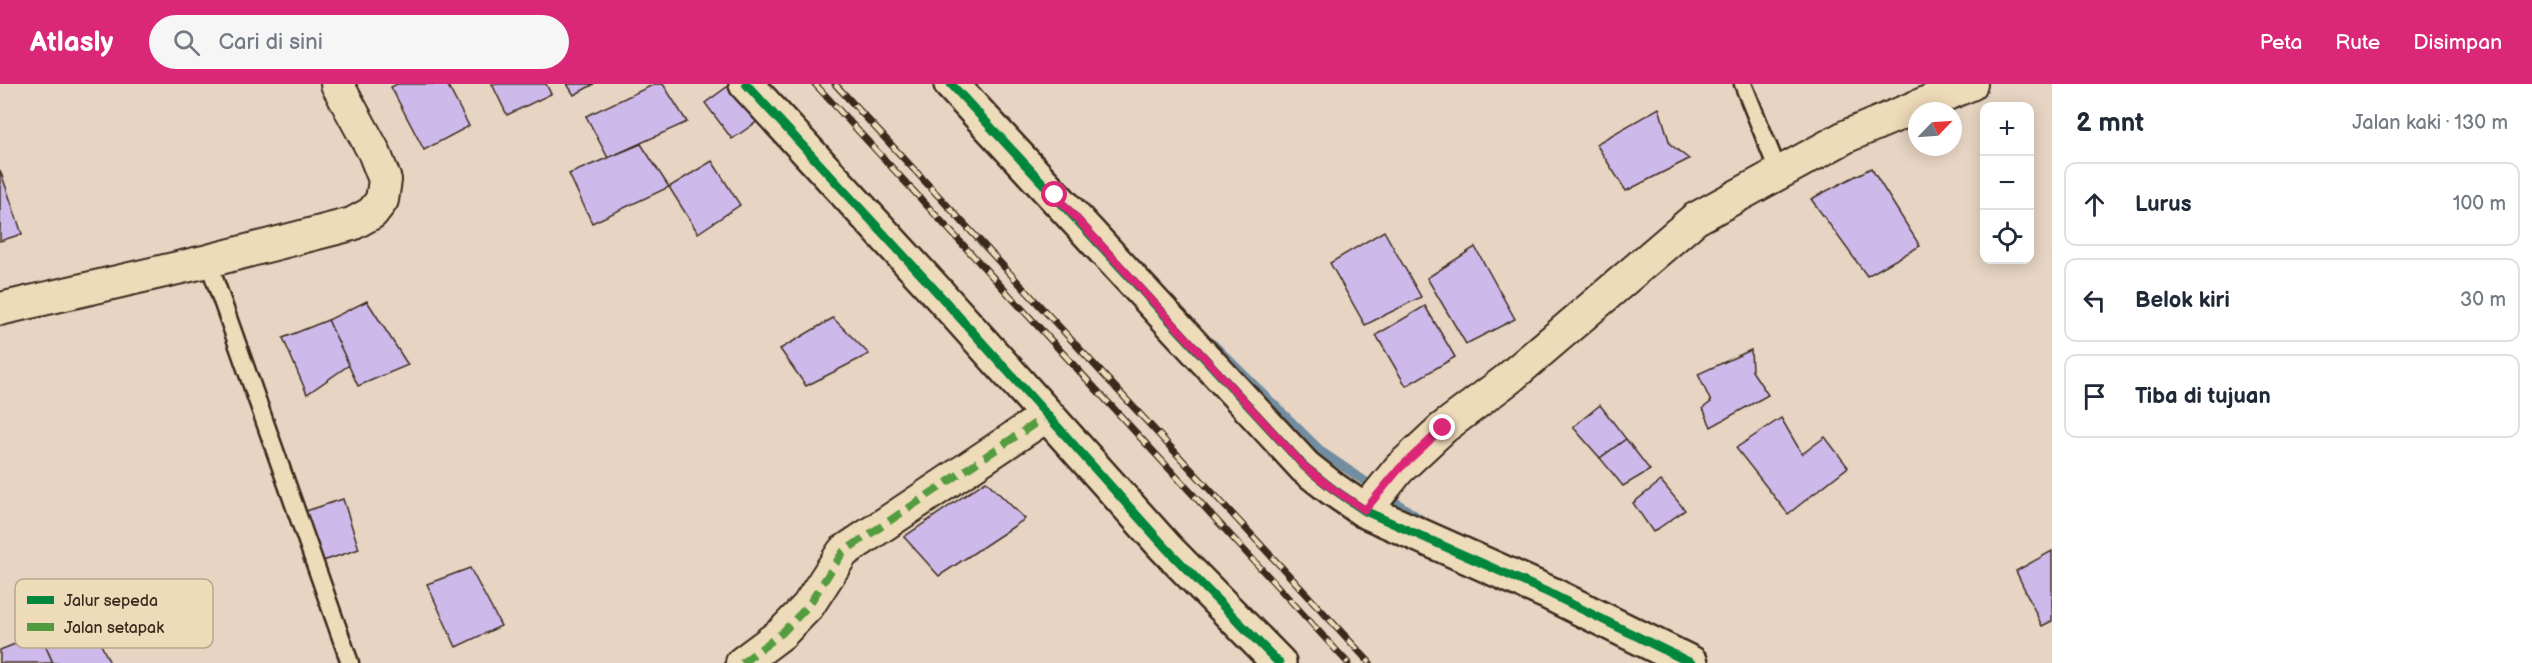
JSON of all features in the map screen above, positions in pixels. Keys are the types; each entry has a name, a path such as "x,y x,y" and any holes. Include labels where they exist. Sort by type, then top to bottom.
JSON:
{"street":[{"path":"0,309 208,261 352,224 372,213 382,200 385,180 374,152 338,84"},
{"path":"746,84 936,291 1166,548 1279,663"},
{"path":"951,84 1305,467 1333,489 1691,663"},
{"path":"1367,507 1399,469 1443,428 1508,379 1695,219 1847,136 1971,84"},
{"path":"742,663 782,633 808,606 843,552 1046,416"}],"lane":[{"path":"1743,84 1779,173"},
{"path":"208,261 350,663"}],"building":[{"path":"397,84 447,84 469,126 424,150 391,87"},
{"path":"492,84 546,84 551,94 507,115"},
{"path":"567,84 594,84 574,95"},
{"path":"655,84 663,84 687,122 608,158 586,116"},
{"path":"731,84 758,121 732,139 705,103"},
{"path":"1659,108 1670,144 1689,159 1626,191 1596,144"},
{"path":"641,144 669,187 592,223 569,174"},
{"path":"712,161 740,205 698,233 669,187"},
{"path":"1871,168 1920,246 1867,276 1811,199"},
{"path":"0,170 22,234 0,241"},
{"path":"1384,231 1421,297 1365,325 1330,263"},
{"path":"1475,247 1515,319 1466,344 1427,278"},
{"path":"367,301 408,365 358,386 328,320"},
{"path":"1425,306 1455,357 1406,386 1376,335"},
{"path":"833,318 869,354 806,386 780,349"},
{"path":"328,320 349,365 307,394 283,338"},
{"path":"1751,350 1752,371 1768,395 1711,427 1703,408 1711,402 1698,374"},
{"path":"1600,405 1626,439 1600,458 1573,427"},
{"path":"1781,418 1802,454 1825,437 1848,467 1788,514 1736,448"},
{"path":"1626,439 1650,470 1623,486 1600,458"},
{"path":"986,481 1025,519 939,576 904,537"},
{"path":"1661,481 1685,510 1653,532 1633,503"},
{"path":"343,499 359,549 323,561 306,511"},
{"path":"2052,551 2052,621 2042,626 2016,571"},
{"path":"470,568 501,626 456,647 427,584"},
{"path":"15,644 15,648 46,648 53,663 0,663 0,650"},
{"path":"46,648 103,648 110,663 53,663"}],"waterway":[{"path":"1213,344 1322,452 1422,520"}],"railway":[{"path":"815,84 1348,663"},
{"path":"835,84 1370,663"}],"marked path":[{"path":"742,663 782,633 808,606 843,552 1046,416"}],"cycle path":[{"path":"746,84 936,291 1166,548 1279,663"},
{"path":"951,84 1305,467 1333,489 1365,511 1549,593 1691,663"}],"route":[{"path":"1055,195 1305,467 1365,510 1399,469 1443,428"}]}
